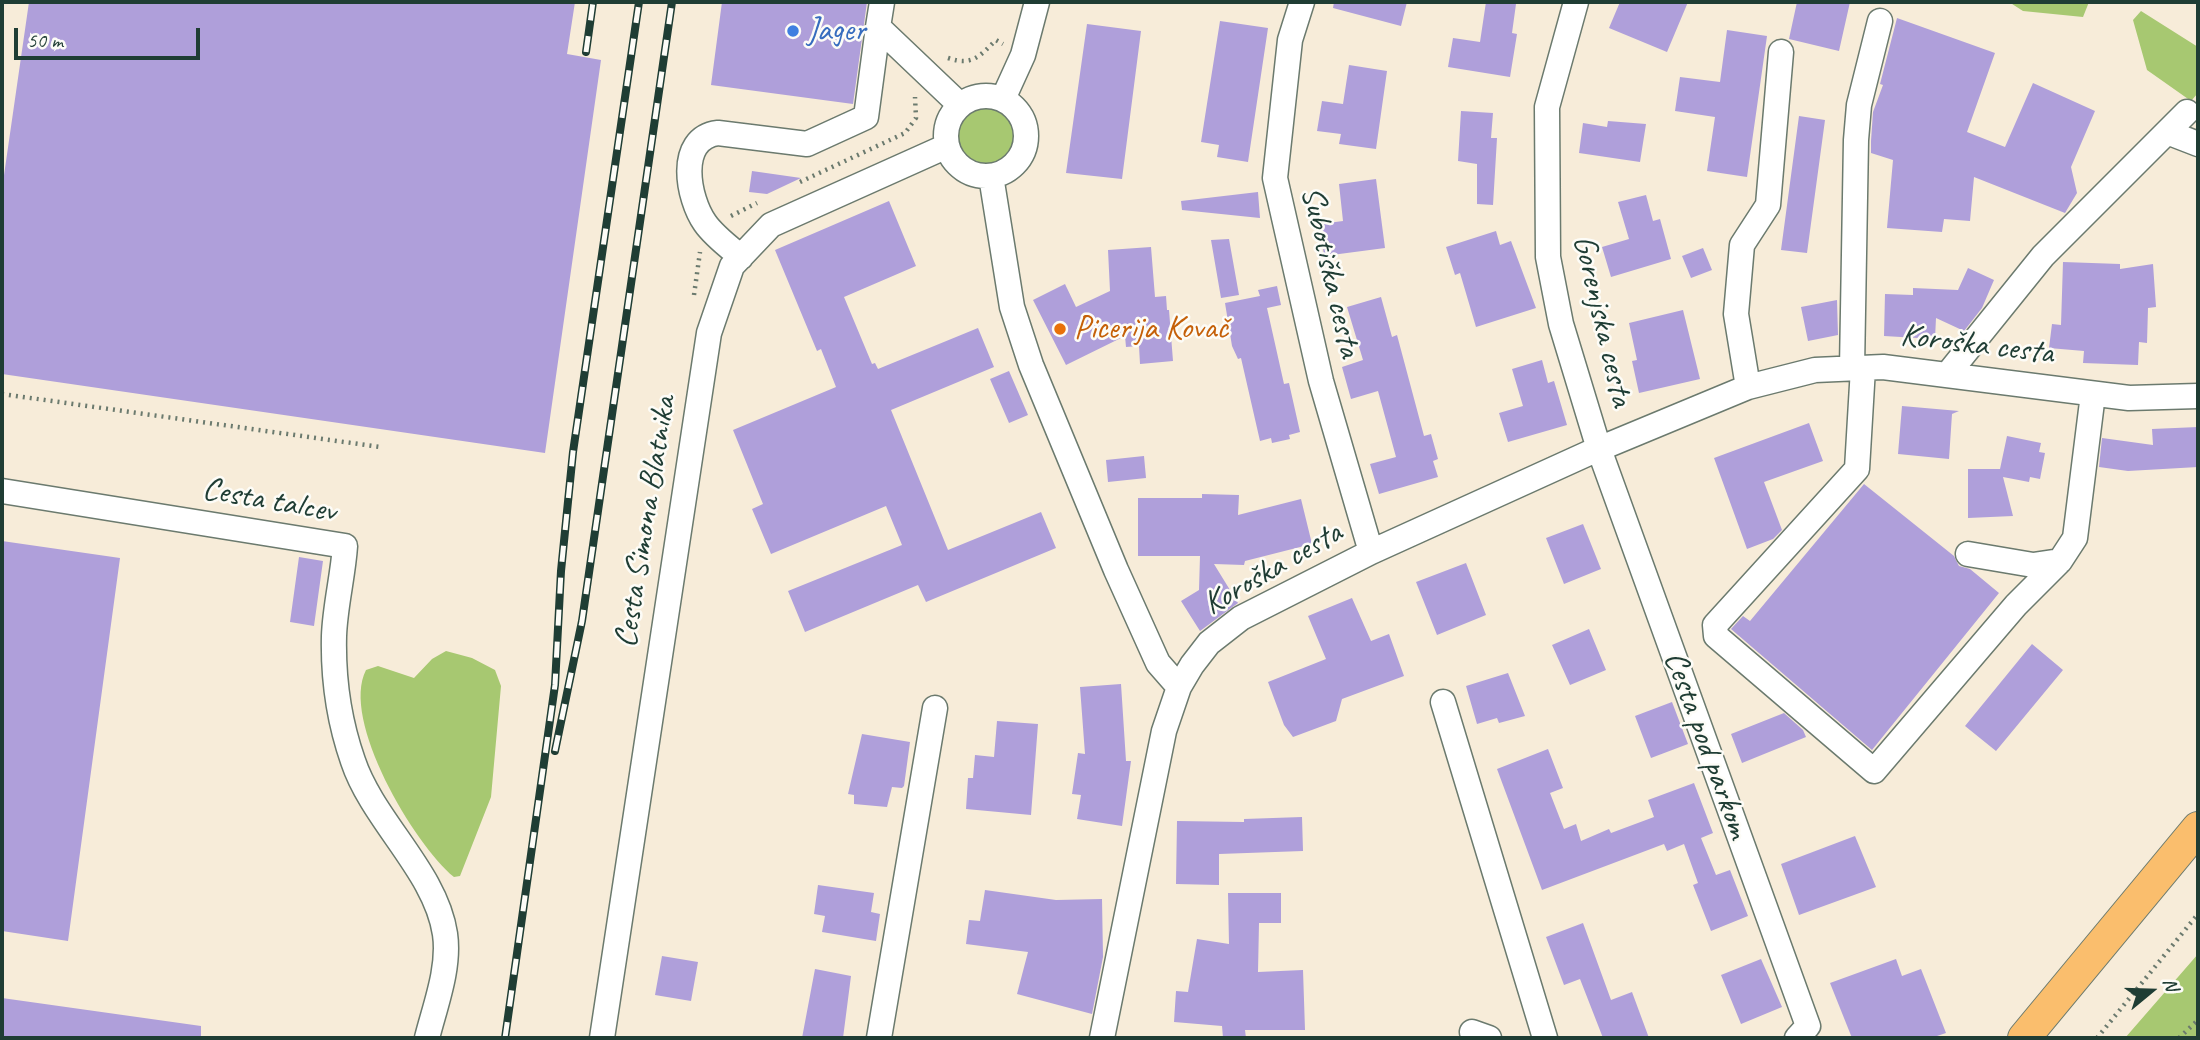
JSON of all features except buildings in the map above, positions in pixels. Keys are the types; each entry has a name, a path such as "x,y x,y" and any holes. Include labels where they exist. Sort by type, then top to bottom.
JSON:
{"main road":[{"path":"2024,1038 2198,828"}],"street":[{"path":"741,257 706,224 695,202 689,177 696,145 706,134 718,133 807,144 866,117 882,2"},
{"path":"1003,99 1023,55 1037,2"},
{"name":"Subotiška cesta","path":"1302,2 1290,40 1275,178 1321,381 1371,552"},
{"name":"Gorenjska cesta","path":"1576,2 1547,107 1548,257 1561,324 1599,449"},
{"path":"1880,21 1859,105 1856,140 1857,469 1715,625 1716,636 1874,771 2016,605 2060,561 2075,538 2093,394"},
{"path":"878,27 960,105"},
{"path":"1748,387 1736,314 1742,245 1768,205 1780,52"},
{"path":"981,96 1003,99 1017,110 1025,125 1026,142 1014,164 991,176 976,175 964,169 947,146 946,131 951,117 960,105 981,96"},
{"path":"1947,375 2043,256 2187,112"},
{"path":"2167,132 2198,144"},
{"name":"Cesta Simona Blatnika","path":"602,1038 709,333 732,266 771,225 947,146"},
{"path":"991,176 1012,307 1031,365 1158,663 1179,687"},
{"name":"Koroška cesta","path":"1102,1038 1164,731 1179,687 1209,643 1241,618 1371,552 1599,449 1748,387 1815,370 1857,368 1947,375 2129,398 2198,396"},
{"name":"Cesta pod parkom","path":"1599,449 1808,1026 1797,1038"},
{"name":"Cesta talcev","path":"2,491 345,546 334,634 336,688 344,730 354,763 368,793 433,898 445,934 443,974 426,1038"},
{"path":"1968,554 2033,565 2060,561"},
{"path":"1443,702 1545,1038"},
{"path":"879,1038 935,708"}],"path":[{"path":"795,185 905,133 916,118 917,101 909,86 940,55 964,63 976,61 996,40 1023,55"},
{"path":"693,306 699,254 733,214 758,202"},
{"path":"2,394 380,447"},
{"path":"2096,1038 2198,914"},
{"path":"2179,1038 2198,1020"}],"green space":[{"path":"2009,2 2089,2 2083,17 2023,11"},
{"path":"2141,11 2198,47 2198,93 2191,101 2147,70 2133,20"},
{"path":"986,105 1007,114 1016,135 1007,156 986,165 965,156 956,135 965,114"},
{"path":"446,651 472,658 495,670 501,686 491,797 460,876 454,877 420,838 385,780 363,719 361,692 366,670 378,666 414,678 432,659"},
{"path":"2198,954 2198,1038 2125,1038"}],"railway":[{"path":"586,52 593,2"},
{"path":"505,1038 555,685 561,571 573,452 639,2"},
{"path":"555,751 582,621 672,2"}],"place":[{"name":"Jager","path":"793,31"},
{"name":"Picerija Kovač","path":"1060,329"}]}
